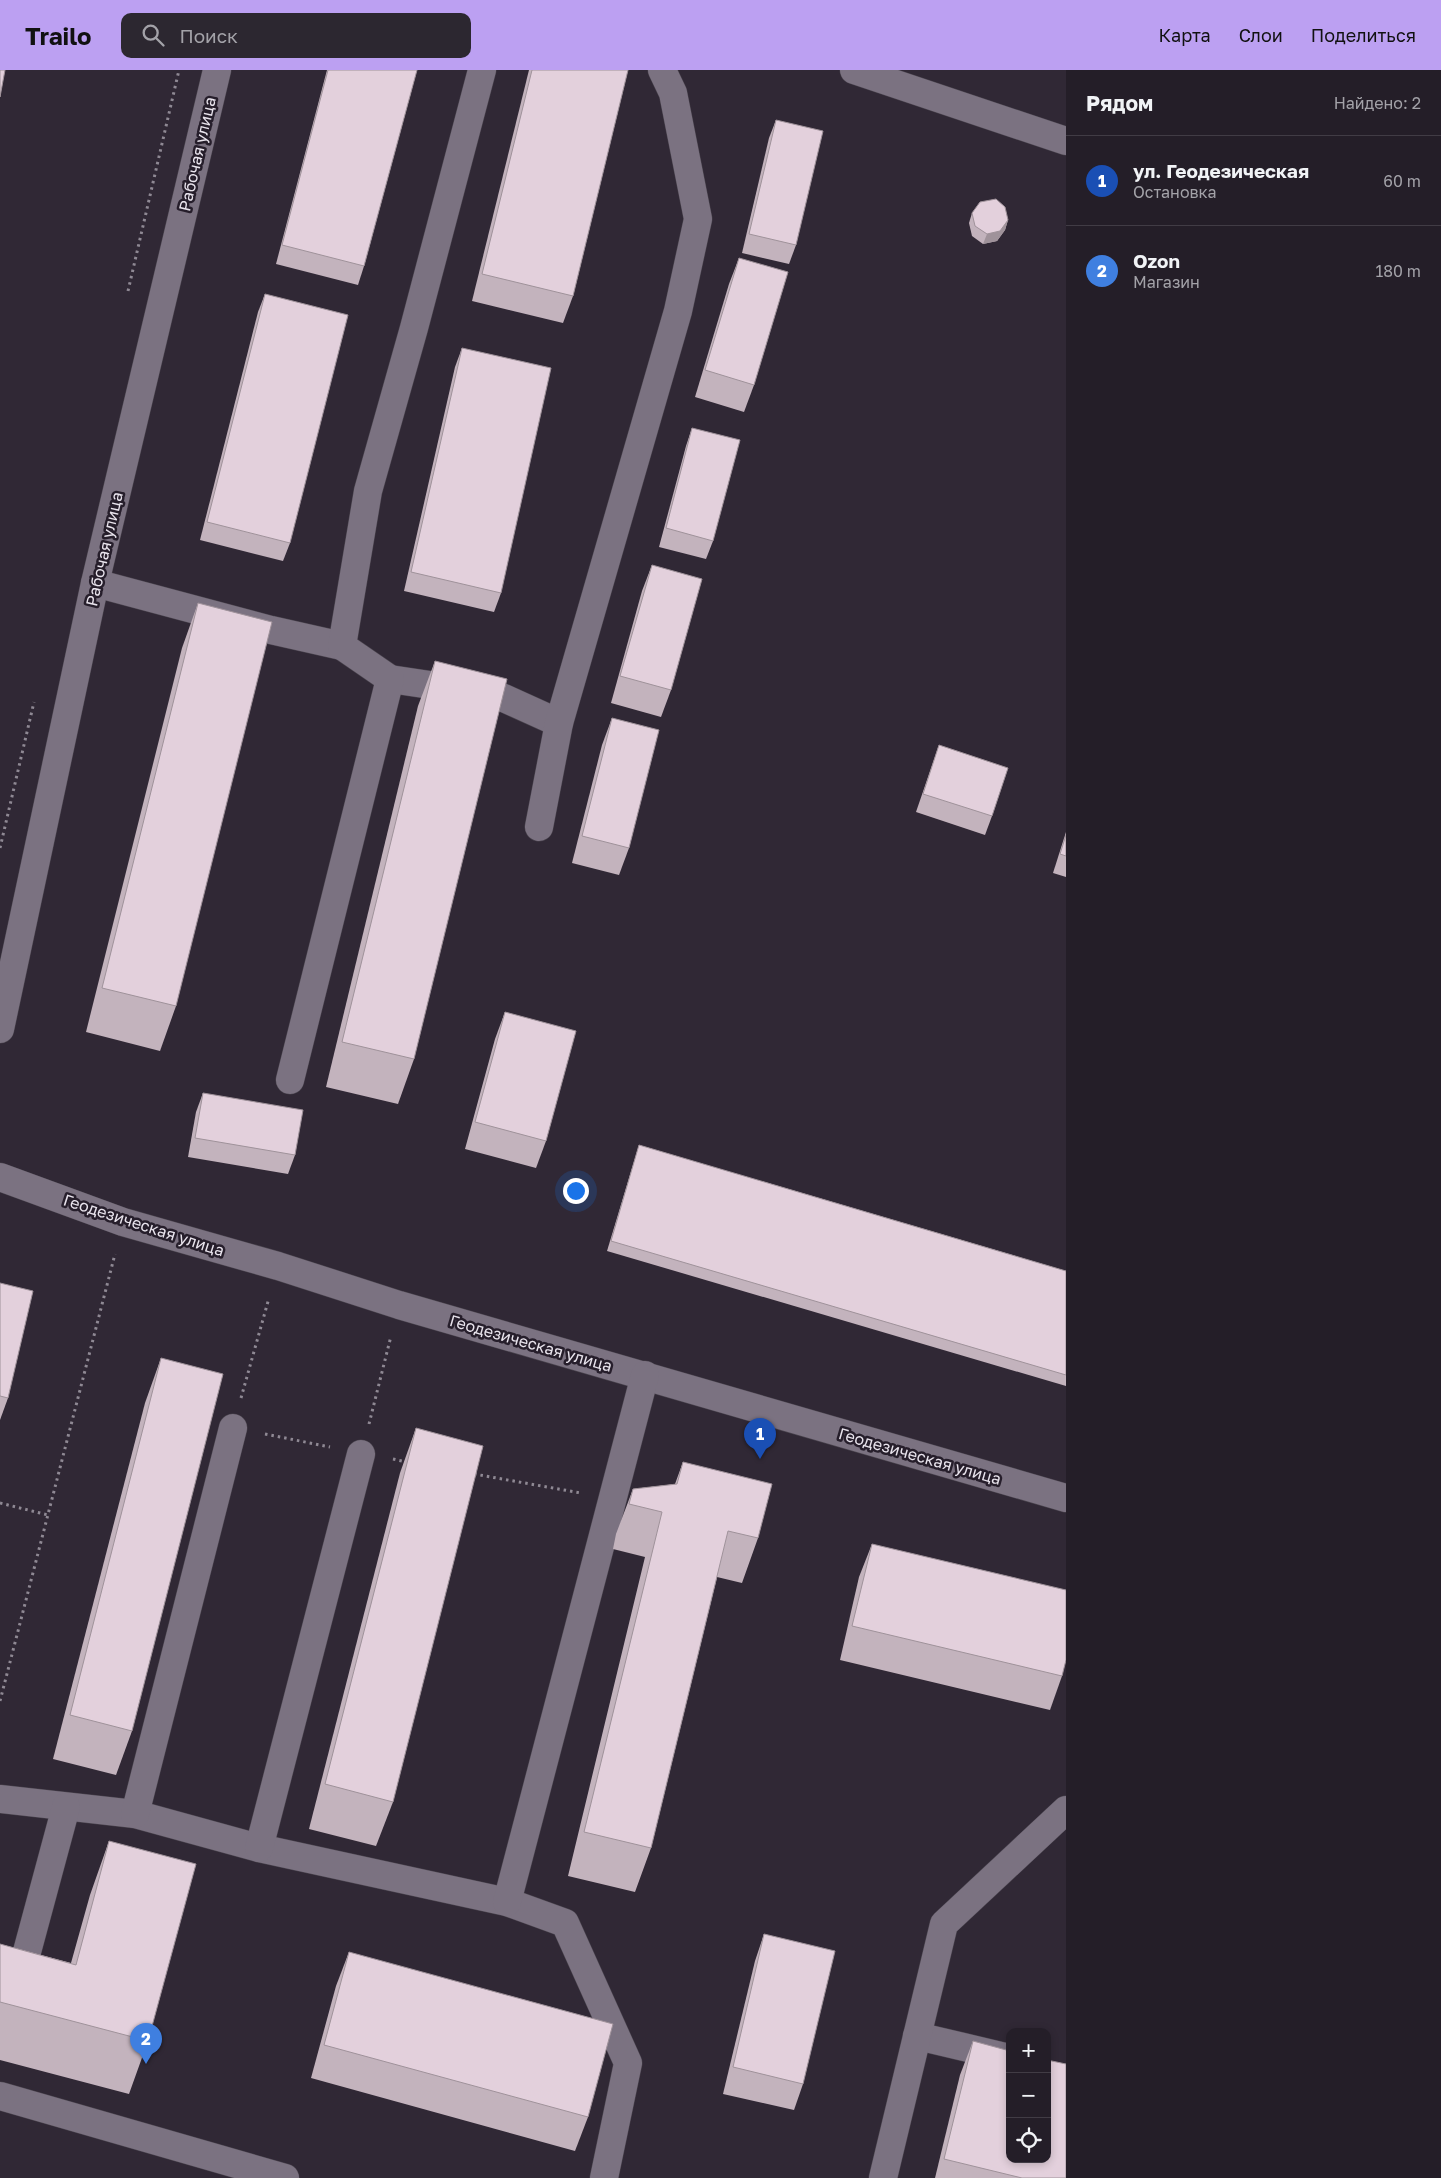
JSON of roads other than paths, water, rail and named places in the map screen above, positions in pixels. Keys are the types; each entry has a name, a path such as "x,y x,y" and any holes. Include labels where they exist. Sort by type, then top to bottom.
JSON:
{"street":[{"name":"Рабочая улица","path":"0,1029 5,975 217,70"},
{"path":"342,646 368,491 414,328 482,70"},
{"path":"539,827 559,723 678,310 698,220 673,93 662,70"},
{"path":"854,70 1066,140"},
{"path":"96,583 271,630 342,646 390,679 497,696 559,723"},
{"path":"290,1080 390,679"},
{"name":"Геодезическая улица","path":"0,1177 124,1222 278,1266 399,1305 1066,1498"},
{"path":"507,1902 645,1375"},
{"path":"135,1814 233,1428"},
{"path":"259,1848 361,1454"},
{"path":"0,1799 135,1814 259,1848 507,1902 565,1923 628,2063 604,2178"},
{"path":"0,1968 21,1974 66,1807"},
{"path":"883,2178 944,1924 1066,1810"},
{"path":"917,2036 1006,2057"},
{"path":"0,2096 285,2178"}],"place":[{"name":"ул. Геодезическая","path":"760,1459"},
{"name":"Ozon","path":"146,2064"}]}
